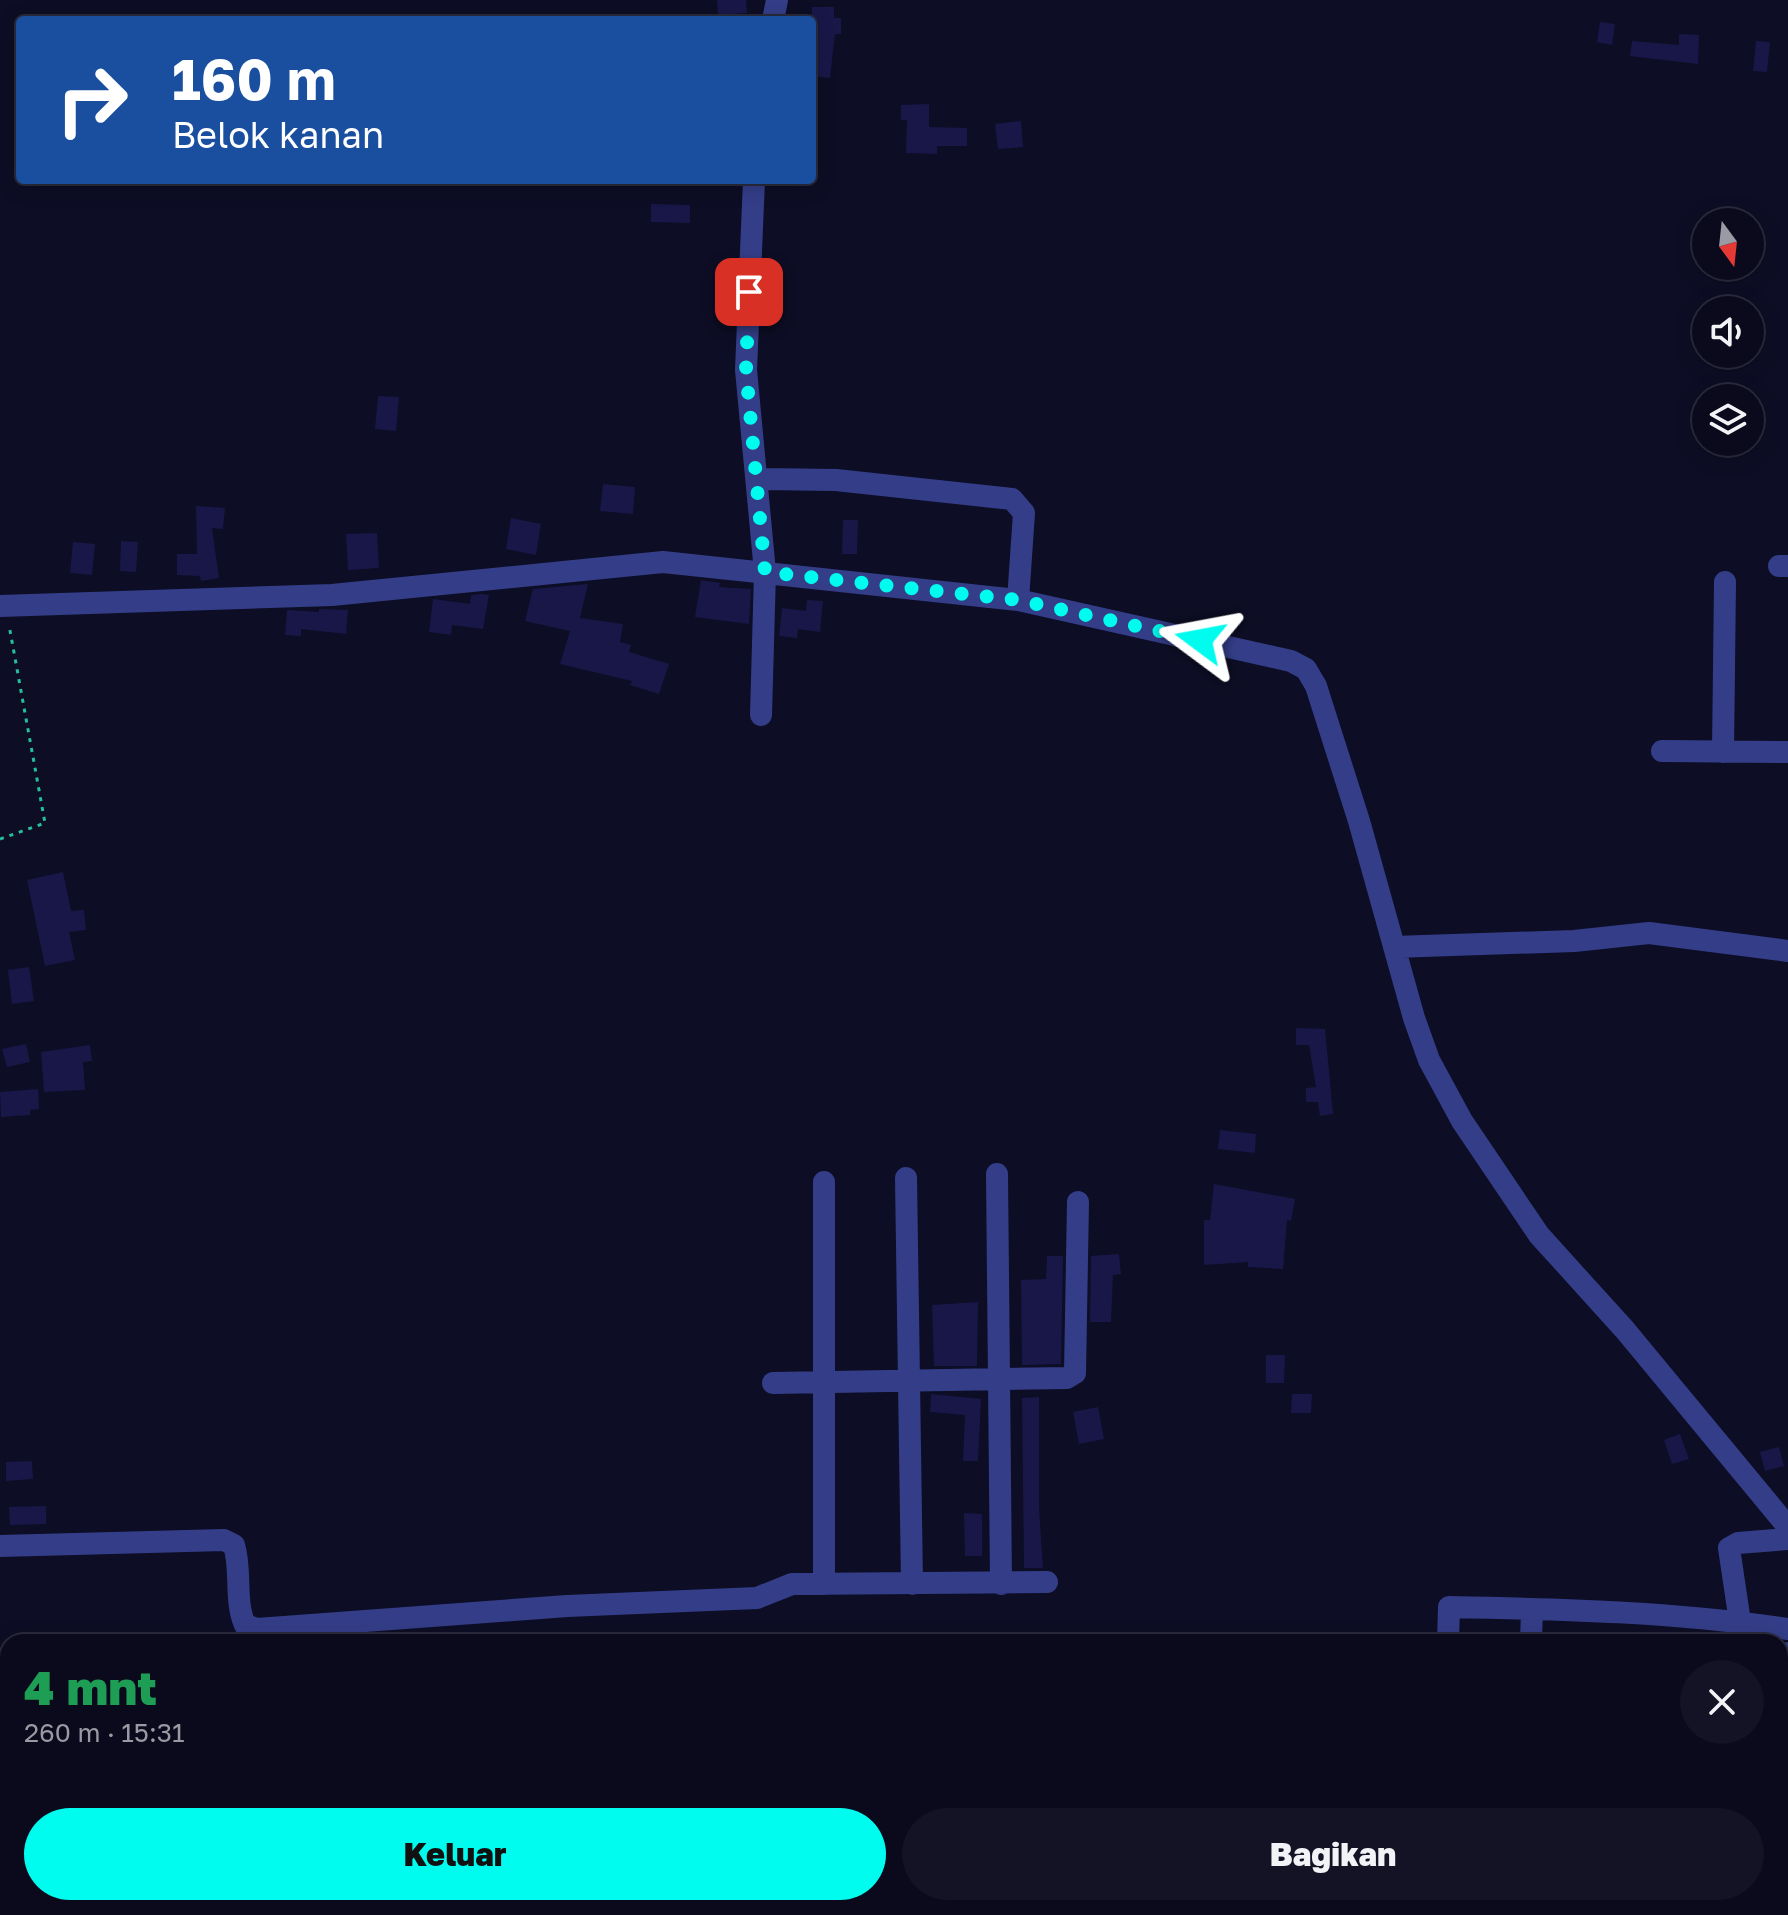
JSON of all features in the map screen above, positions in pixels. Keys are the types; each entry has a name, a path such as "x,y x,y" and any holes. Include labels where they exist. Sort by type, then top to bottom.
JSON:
{"street":[{"path":"754,184 746,370 765,572 761,715"},
{"path":"758,479 836,480 1012,499 1024,513 1018,600"},
{"path":"3,606 332,595 663,562 1018,600 1291,661 1306,669 1316,686 1429,1060 1462,1121 1539,1235 1625,1330 1788,1527"},
{"path":"1723,752 1725,582"},
{"path":"1662,751 1788,752"},
{"path":"1394,947 1574,941 1649,933 1788,951"},
{"path":"997,1174 1001,1584"},
{"path":"906,1178 912,1584"},
{"path":"824,1182 824,1584"},
{"path":"773,1383 1067,1378 1075,1373 1078,1202"},
{"path":"1740,1622 1729,1548 1738,1543 1788,1539"},
{"path":"0,1546 224,1540 234,1545 238,1558 240,1614 245,1625 257,1629 567,1606 757,1598 792,1584 1047,1582"},
{"path":"1448,1634 1449,1607 1740,1622 1788,1629"},
{"path":"1531,1634 1532,1609"}],"path":[{"path":"0,839 45,823 3,606"}],"building":[{"path":"717,0 746,0 747,13 718,15"},
{"path":"812,7 834,7 834,18 841,18 841,34 835,34 830,78 816,76 816,16 812,16"},
{"path":"1600,22 1615,24 1612,45 1597,42"},
{"path":"1679,34 1699,35 1698,64 1630,56 1632,41 1679,45"},
{"path":"1756,41 1770,42 1767,72 1753,71"},
{"path":"929,104 929,127 967,128 967,146 937,146 937,154 906,153 907,120 901,120 901,105"},
{"path":"1021,121 1023,147 998,149 995,124"},
{"path":"651,204 690,205 690,223 651,222"},
{"path":"378,396 399,397 396,431 375,429"},
{"path":"603,484 635,487 633,514 600,511"},
{"path":"196,506 225,508 223,529 212,528 219,578 201,581 200,576 177,575 177,554 197,554"},
{"path":"511,518 541,524 536,555 506,549"},
{"path":"843,520 858,520 857,554 842,554"},
{"path":"377,533 379,568 348,570 346,534"},
{"path":"121,541 138,542 136,572 120,571"},
{"path":"73,542 95,544 92,575 70,573"},
{"path":"701,580 720,583 719,587 751,589 749,624 695,617"},
{"path":"588,584 580,618 623,624 620,642 631,645 629,652 669,664 659,694 630,685 632,681 560,664 570,631 525,621 533,589"},
{"path":"471,595 489,595 483,629 452,625 451,635 429,632 433,599 470,604"},
{"path":"807,600 823,601 820,632 798,629 797,638 779,636 782,608 806,611"},
{"path":"319,609 348,610 346,634 301,629 301,636 285,635 287,610 319,612"},
{"path":"63,872 71,911 84,910 86,930 69,932 75,960 45,966 27,880"},
{"path":"29,967 34,1001 12,1004 8,970"},
{"path":"1296,1028 1325,1029 1333,1114 1320,1116 1318,1102 1306,1102 1306,1088 1316,1087 1309,1045 1296,1045"},
{"path":"26,1044 30,1062 7,1067 2,1049"},
{"path":"90,1045 92,1061 83,1062 85,1090 44,1092 41,1052"},
{"path":"38,1089 39,1109 30,1110 30,1115 1,1117 0,1092"},
{"path":"1220,1130 1256,1134 1255,1153 1218,1149"},
{"path":"1214,1184 1295,1199 1291,1221 1287,1220 1283,1269 1248,1267 1248,1262 1204,1265 1204,1220 1210,1220"},
{"path":"1119,1254 1121,1274 1113,1275 1111,1322 1090,1322 1091,1256"},
{"path":"1047,1256 1063,1256 1061,1364 1022,1365 1021,1280 1046,1279"},
{"path":"978,1302 977,1366 934,1366 932,1305"},
{"path":"1266,1355 1285,1355 1284,1383 1266,1383"},
{"path":"931,1394 981,1399 978,1461 963,1461 965,1415 930,1412"},
{"path":"1292,1394 1312,1394 1311,1413 1291,1413"},
{"path":"1039,1397 1039,1508 1043,1568 1024,1568 1022,1398"},
{"path":"1098,1407 1104,1439 1079,1444 1073,1412"},
{"path":"1680,1434 1689,1459 1672,1464 1664,1440"},
{"path":"1779,1447 1784,1466 1765,1471 1760,1452"},
{"path":"32,1461 33,1479 6,1481 6,1462"},
{"path":"46,1506 46,1524 10,1525 9,1507"},
{"path":"964,1513 982,1514 982,1556 965,1556"}],"route":[{"path":"749,292 746,370 765,572 1018,600 1200,640"}]}
